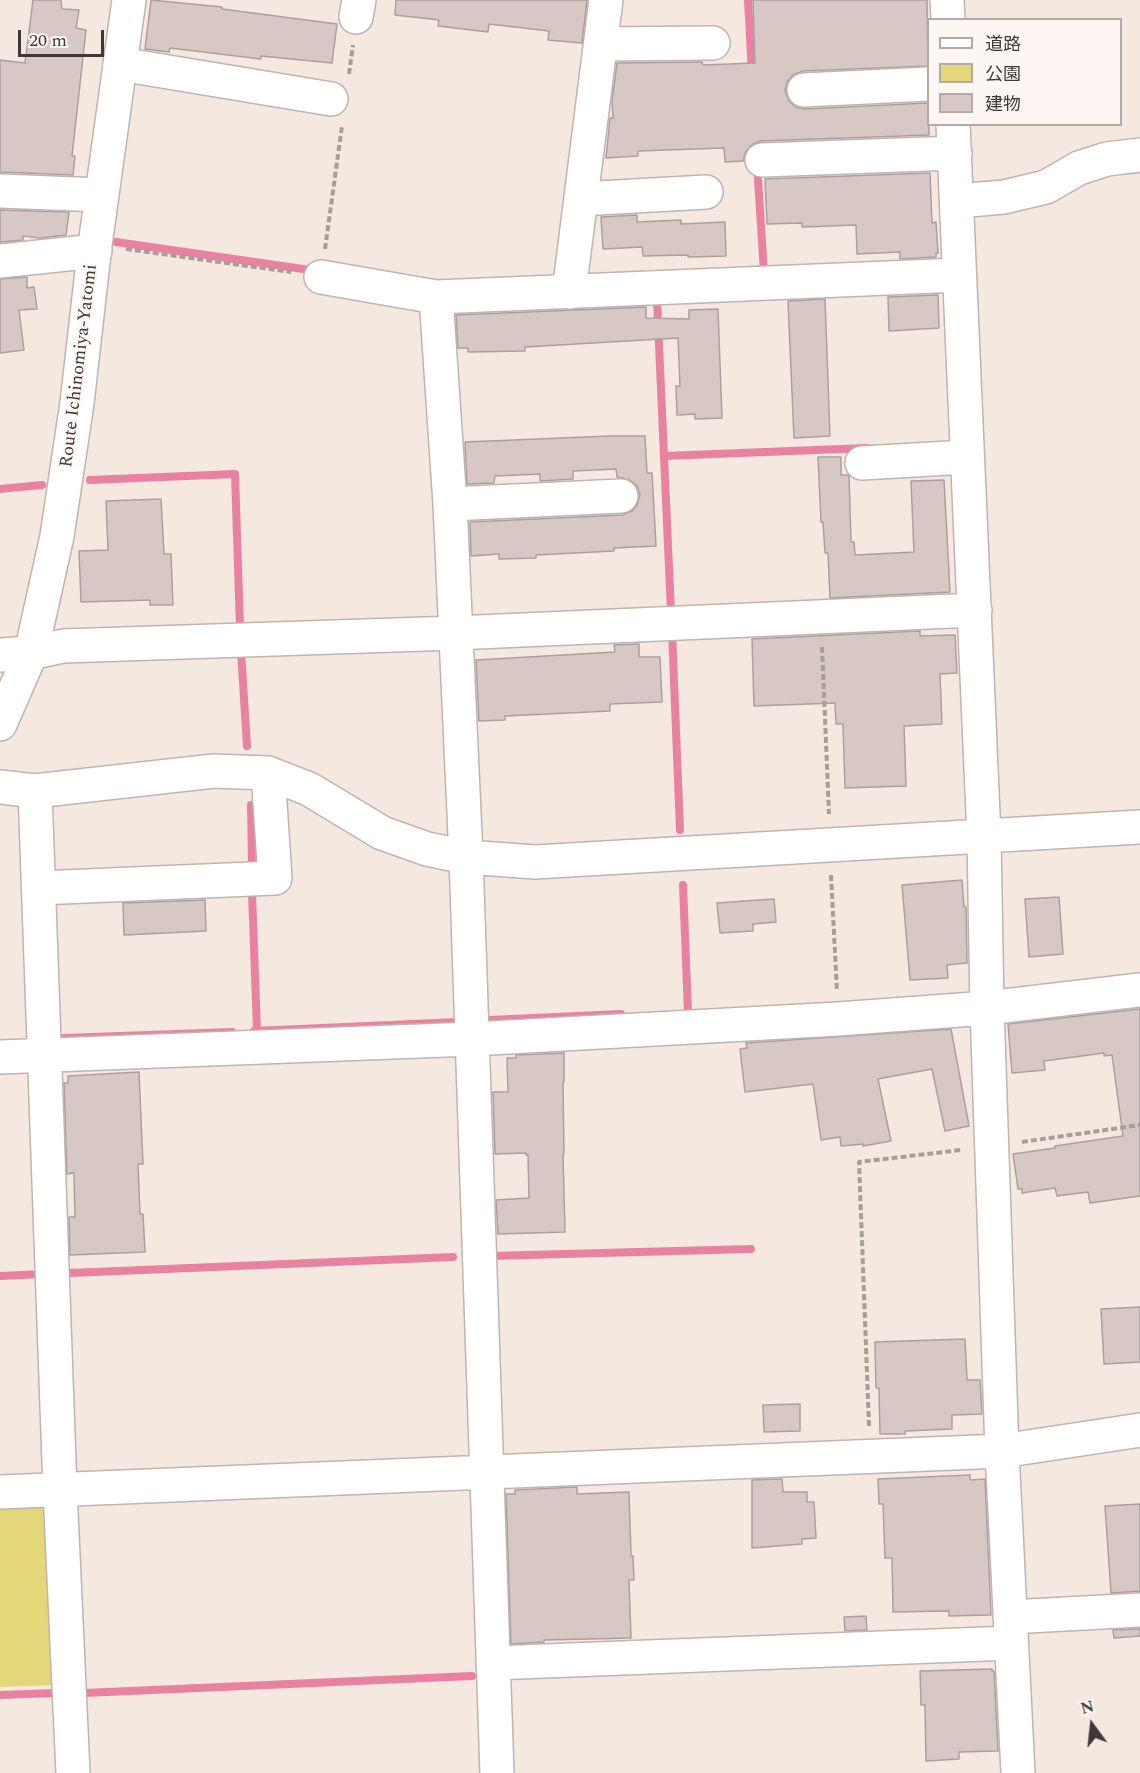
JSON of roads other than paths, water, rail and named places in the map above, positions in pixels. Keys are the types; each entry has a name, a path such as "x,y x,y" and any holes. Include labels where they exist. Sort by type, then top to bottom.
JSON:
{"street":[{"name":"Route Ichinomiya-Yatomi","path":"0,724 15,654 58,525 77,403 95,248 129,0"},
{"path":"569,292 606,0"},
{"path":"947,0 948,18"},
{"path":"601,44 713,43"},
{"path":"120,64 340,100"},
{"path":"804,90 927,84"},
{"path":"762,160 954,139 984,837 987,1008 1002,1451 1018,1773"},
{"path":"958,201 1004,197 1046,187 1079,168 1107,159 1140,155"},
{"path":"0,191 102,195"},
{"path":"581,199 706,192"},
{"path":"0,261 95,248"},
{"path":"321,277 436,297 959,275"},
{"path":"436,297 450,504 466,857 497,1773"},
{"path":"862,463 967,457"},
{"path":"450,504 621,496"},
{"path":"15,654 63,646 455,633 975,610"},
{"path":"0,787 35,790 214,771 268,773 309,789 382,833 427,849 466,857 535,862 1140,827"},
{"path":"39,888 275,878 268,773"},
{"path":"35,790 60,1490 73,1773"},
{"path":"0,1057 472,1039 838,1019 987,1008 1140,990"},
{"path":"0,1492 1002,1451 1140,1430"},
{"path":"493,1663 1011,1630 1140,1610"}],"waterway":[{"path":"748,0 752,74"},
{"path":"755,132 764,273 759,273"},
{"path":"116,242 317,271"},
{"path":"657,300 671,612"},
{"path":"664,456 867,448"},
{"path":"90,480 235,474 240,628"},
{"path":"0,489 42,485"},
{"path":"672,631 680,830"},
{"path":"241,651 247,746"},
{"path":"251,805 252,865"},
{"path":"683,885 688,1012"},
{"path":"252,892 257,1031"},
{"path":"490,1020 621,1014"},
{"path":"254,1031 458,1022"},
{"path":"64,1038 232,1032"},
{"path":"489,1256 751,1249"},
{"path":"70,1273 453,1257"},
{"path":"0,1276 43,1274"},
{"path":"84,1693 472,1676"},
{"path":"0,1695 55,1693"}]}
